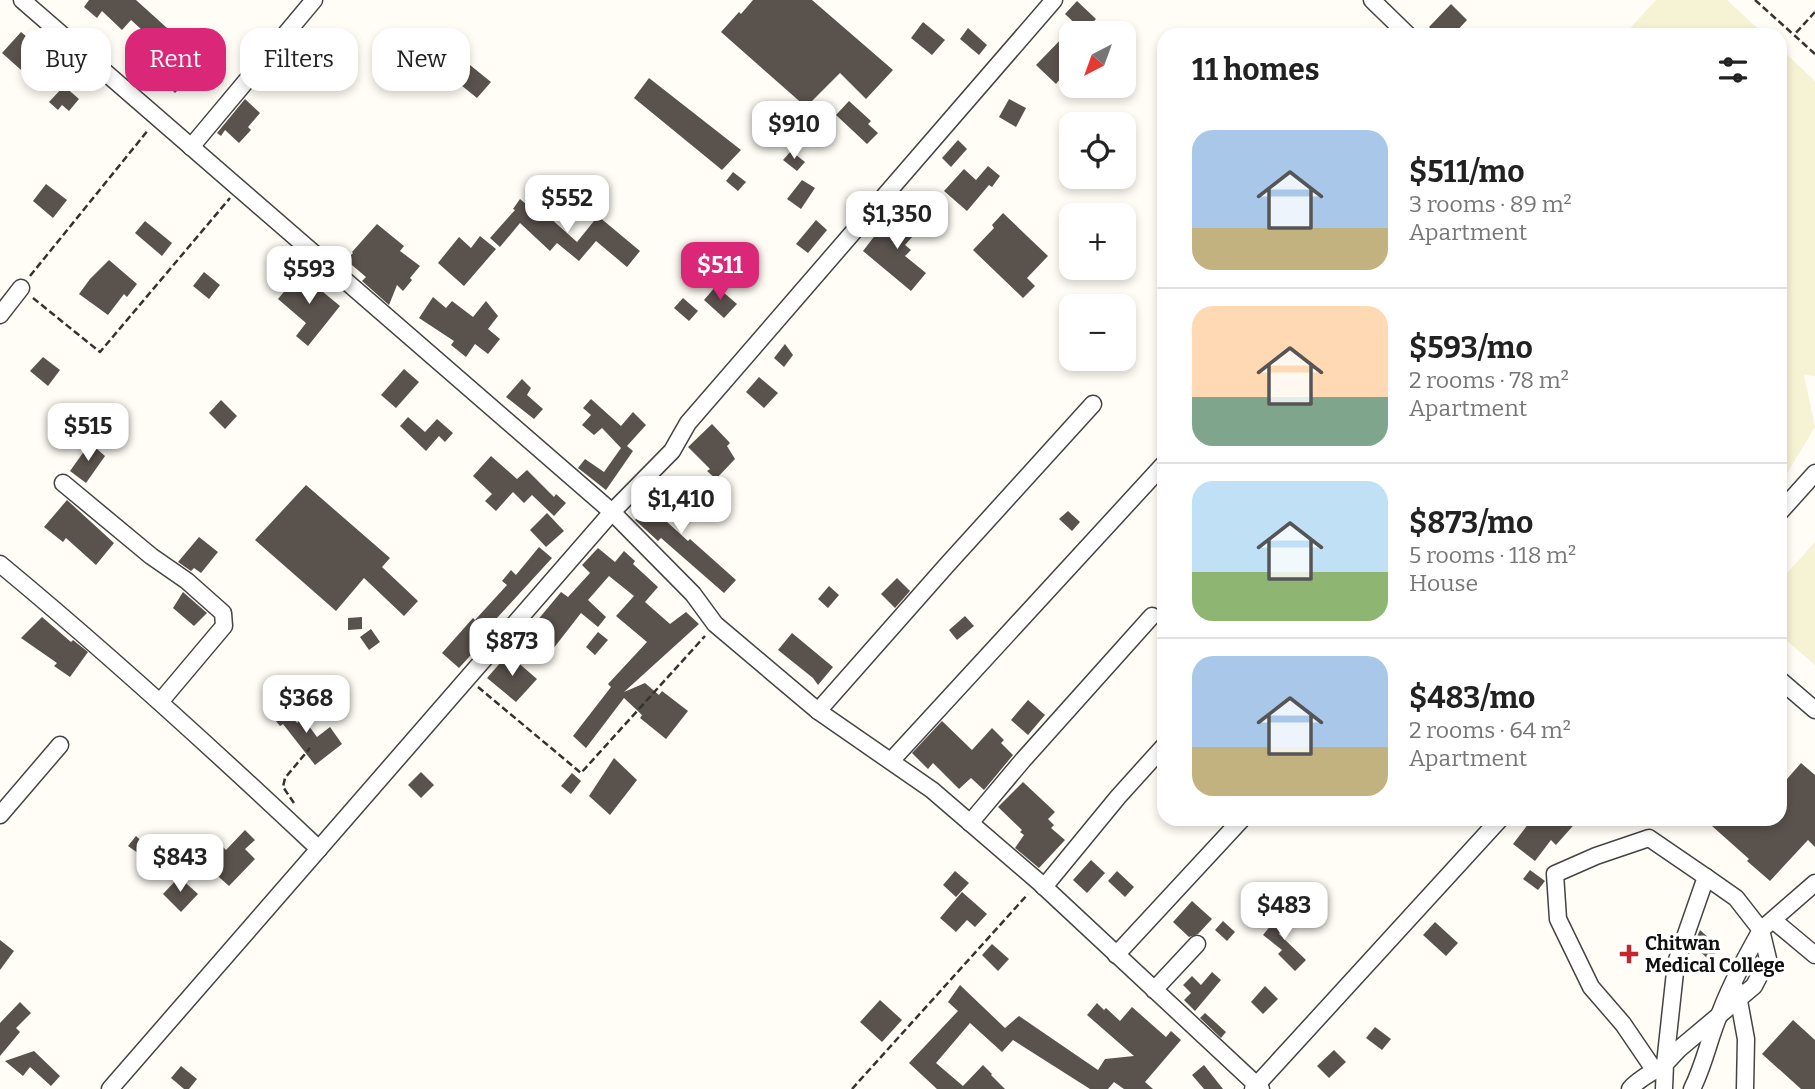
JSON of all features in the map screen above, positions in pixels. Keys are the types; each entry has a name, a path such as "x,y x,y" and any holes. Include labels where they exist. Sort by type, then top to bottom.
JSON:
{"street":[{"path":"22,0 612,512 693,594 715,624 818,711 932,790 970,822 1116,954 1257,1088 1494,826"},
{"path":"191,147 314,0"},
{"path":"110,1089 612,512 672,451 688,423 1054,0"},
{"path":"1371,0 1401,28"},
{"path":"0,315 21,288"},
{"path":"818,711 1093,404"},
{"path":"891,761 1157,472"},
{"path":"1787,504 1815,473"},
{"path":"62,483 150,556 187,581 223,614 224,626 160,702"},
{"path":"0,564 81,631 319,849"},
{"path":"970,822 1152,616"},
{"path":"1787,686 1815,710"},
{"path":"0,815 60,745"},
{"path":"1041,885 1157,754"},
{"path":"1116,954 1235,826"},
{"path":"1660,1067 1591,987 1558,919 1555,874 1596,856 1649,838 1736,898 1767,925 1815,955"},
{"path":"1664,1089 1660,1067 1676,963 1706,877"},
{"path":"1692,1089 1702,1068 1718,1016 1734,981 1767,925 1815,883"},
{"path":"1630,1089 1660,1067 1754,986 1768,959 1767,925"},
{"path":"1154,990 1197,944"},
{"path":"1734,981 1746,1039 1745,1089"}],"path":[{"path":"1755,0 1786,28"},
{"path":"1794,35 1815,12"},
{"path":"1787,29 1815,54"},
{"path":"158,118 21,288 100,352 239,188"},
{"path":"467,678 581,773 715,624"},
{"path":"295,804 283,787 285,778 310,748"},
{"path":"852,1089 1041,885"}],"shaded area":[{"path":"1656,0 1727,0 1757,28 1630,28"},
{"path":"1787,55 1815,81 1815,376 1804,375 1815,427 1787,473"},
{"path":"1815,542 1815,665 1787,641 1787,573"}],"building":[{"path":"89,0 136,0 167,28 140,28 131,20 122,30 102,11 97,18 84,7"},
{"path":"753,0 812,0 893,70 866,99 840,73 806,107 721,32"},
{"path":"1077,1 1096,19 1072,21 1065,14"},
{"path":"1451,4 1467,20 1460,28 1429,27"},
{"path":"923,22 945,40 932,55 911,38"},
{"path":"968,28 987,45 979,55 960,39"},
{"path":"21,32 21,70 2,53"},
{"path":"1059,41 1059,80 1056,84 1036,65"},
{"path":"470,65 491,82 477,98 468,91"},
{"path":"649,78 741,150 722,170 634,98"},
{"path":"59,91 70,91 79,99 69,111 62,105 58,110 49,102"},
{"path":"245,99 260,113 248,127 251,130 239,143 225,130 221,136 217,133"},
{"path":"1009,99 1026,108 1016,127 999,117"},
{"path":"849,101 871,121 868,124 878,133 867,144 836,115"},
{"path":"958,140 967,149 951,167 942,158"},
{"path":"791,151 805,162 797,171 783,160"},
{"path":"988,166 1000,176 967,211 944,191 964,169 976,180"},
{"path":"733,172 746,182 738,191 726,181"},
{"path":"802,180 815,188 801,209 787,199"},
{"path":"46,184 67,200 53,218 33,201"},
{"path":"520,199 546,221 549,217 577,242 598,216 640,251 627,267 596,241 579,261 557,243 550,251 520,223 500,247 490,238 515,210 513,209"},
{"path":"902,211 921,227 905,245 911,250 905,256 926,273 911,291 863,251 883,225 887,228"},
{"path":"1003,213 1048,256 1027,278 1035,286 1023,298 973,250 994,228 992,225"},
{"path":"816,220 827,230 808,253 796,244"},
{"path":"145,221 172,243 162,256 135,233"},
{"path":"377,224 404,246 400,251 420,266 403,291 397,285 389,305 362,281 366,277 346,260"},
{"path":"480,236 496,249 464,286 438,263 459,237 471,248"},
{"path":"109,260 137,284 127,297 124,294 108,315 79,294"},
{"path":"204,272 220,285 209,299 193,286"},
{"path":"299,274 320,283 317,287 340,306 308,346 296,336 306,323 278,299"},
{"path":"716,286 737,304 724,318 704,300"},
{"path":"433,297 446,308 452,301 473,317 486,301 498,316 488,329 500,339 488,354 475,344 466,357 451,345 454,341 419,318"},
{"path":"683,298 698,311 689,321 674,308"},
{"path":"785,344 793,355 784,367 774,358"},
{"path":"43,357 60,370 48,386 30,371"},
{"path":"404,369 419,382 396,408 381,395"},
{"path":"759,377 778,393 764,408 746,392"},
{"path":"522,379 531,388 527,395 543,409 534,419 506,397"},
{"path":"591,399 621,426 633,412 646,425 627,446 633,451 606,490 578,468 585,459 604,472 621,448 602,428 594,435 582,425 591,415 583,408"},
{"path":"221,400 237,416 225,429 209,413"},
{"path":"408,417 425,432 437,419 453,433 445,442 439,436 426,451 400,426"},
{"path":"712,424 730,443 727,446 735,459 716,479 688,447"},
{"path":"90,443 105,456 86,483 70,471"},
{"path":"491,456 517,479 527,470 554,497 556,494 566,503 554,516 532,495 524,503 513,492 496,511 485,501 492,494 473,476"},
{"path":"671,482 688,497 666,521 736,580 724,593 661,538 658,541 635,520"},
{"path":"693,482 705,482 706,496 694,496"},
{"path":"306,485 390,558 382,567 418,601 404,616 364,578 336,611 255,540"},
{"path":"67,500 114,543 96,565 66,538 63,542 44,527"},
{"path":"1068,511 1080,522 1072,531 1059,519"},
{"path":"547,513 564,531 546,547 530,530"},
{"path":"199,537 218,552 201,573 194,568 191,571 178,562"},
{"path":"539,547 552,558 486,630 490,634 459,668 442,653 507,585 502,581 511,570 516,575"},
{"path":"598,548 615,562 624,551 635,561 633,564 658,587 645,602 670,624 686,612 699,624 624,692 645,683 659,695 662,691 688,711 666,739 640,718 642,715 624,698 586,748 573,736 611,687 608,684 647,642 616,616 634,596 609,576 588,600 606,617 598,627 581,613 553,649 531,628 561,592 568,597 590,573 582,565"},
{"path":"897,578 910,591 895,608 881,594"},
{"path":"829,586 839,595 828,608 818,599"},
{"path":"183,592 207,613 194,626 173,608"},
{"path":"965,616 974,626 957,640 949,630"},
{"path":"42,617 71,642 73,640 88,652 70,677 54,666 57,663 21,638"},
{"path":"362,617 362,629 348,630 348,618"},
{"path":"371,629 380,642 369,650 360,637"},
{"path":"598,632 608,640 595,655 586,647"},
{"path":"792,633 833,667 818,685 778,650"},
{"path":"508,654 537,679 516,702 487,678"},
{"path":"278,700 297,723 303,718 317,737 330,727 342,744 315,765 283,724 280,726 267,710"},
{"path":"1028,700 1045,715 1028,735 1011,720"},
{"path":"942,721 972,750 992,728 1004,740 1001,743 1013,755 984,790 971,778 959,789 933,763 928,769 912,753"},
{"path":"614,758 637,780 610,815 589,796"},
{"path":"1801,763 1815,775 1815,847 1808,840 1770,881 1712,826 1787,826 1787,779"},
{"path":"421,772 434,785 421,798 408,785"},
{"path":"572,773 581,781 571,794 561,786"},
{"path":"1023,782 1055,812 1048,819 1054,825 1051,828 1065,840 1039,868 1015,848 1024,835 1020,832 1022,830 998,807"},
{"path":"1527,826 1573,826 1556,845 1551,840 1535,861 1513,844"},
{"path":"245,830 255,840 245,849 255,859 229,886 182,850 190,840 208,853 217,841 226,850"},
{"path":"136,836 164,862 159,868 128,846"},
{"path":"1091,860 1105,873 1087,893 1073,880"},
{"path":"1530,870 1545,881 1538,890 1523,879"},
{"path":"955,871 969,883 956,897 943,885"},
{"path":"1117,871 1134,887 1125,897 1108,881"},
{"path":"179,877 198,894 181,912 163,894"},
{"path":"962,892 987,914 975,927 967,920 956,932 940,918"},
{"path":"1192,901 1212,919 1198,934 1189,937 1173,922"},
{"path":"1283,910 1292,918 1279,934 1306,960 1295,971 1278,954 1282,950 1263,935"},
{"path":"1223,921 1235,932 1227,941 1215,930"},
{"path":"1435,922 1458,943 1446,956 1423,935"},
{"path":"1700,930 1720,948 1709,960 1693,945"},
{"path":"0,940 14,951 0,970"},
{"path":"992,944 1009,959 998,971 982,955"},
{"path":"1212,972 1221,980 1195,1011 1184,1000 1191,993 1183,985 1192,976 1201,985"},
{"path":"960,985 1005,1028 1019,1016 1098,1070 1105,1059 1134,1056 1087,1015 1097,1003 1120,1021 1132,1007 1166,1037 1171,1031 1181,1040 1145,1082 1153,1089 1124,1089 1114,1082 1108,1089 1090,1089 1013,1040 1002,1052 970,1023 936,1063 963,1086 983,1065 1005,1089 937,1089 909,1063 958,1011 948,1002"},
{"path":"1265,986 1278,999 1263,1014 1251,1002"},
{"path":"880,1000 902,1020 882,1042 860,1022"},
{"path":"20,1002 31,1013 16,1028 20,1032 0,1056 0,1023"},
{"path":"1205,1013 1226,1032 1221,1038 1200,1018"},
{"path":"1793,1020 1815,1040 1815,1089 1801,1089 1762,1054"},
{"path":"1375,1027 1391,1039 1382,1050 1366,1038"},
{"path":"1334,1050 1346,1062 1329,1078 1317,1066"},
{"path":"34,1051 60,1076 51,1086 30,1067 23,1076 5,1061"},
{"path":"1204,1065 1223,1089 1204,1089 1192,1075"},
{"path":"181,1066 197,1079 189,1089 184,1089 171,1078"}],"place":[{"name":"Chitwan Medical College","path":"1629,954"}]}
